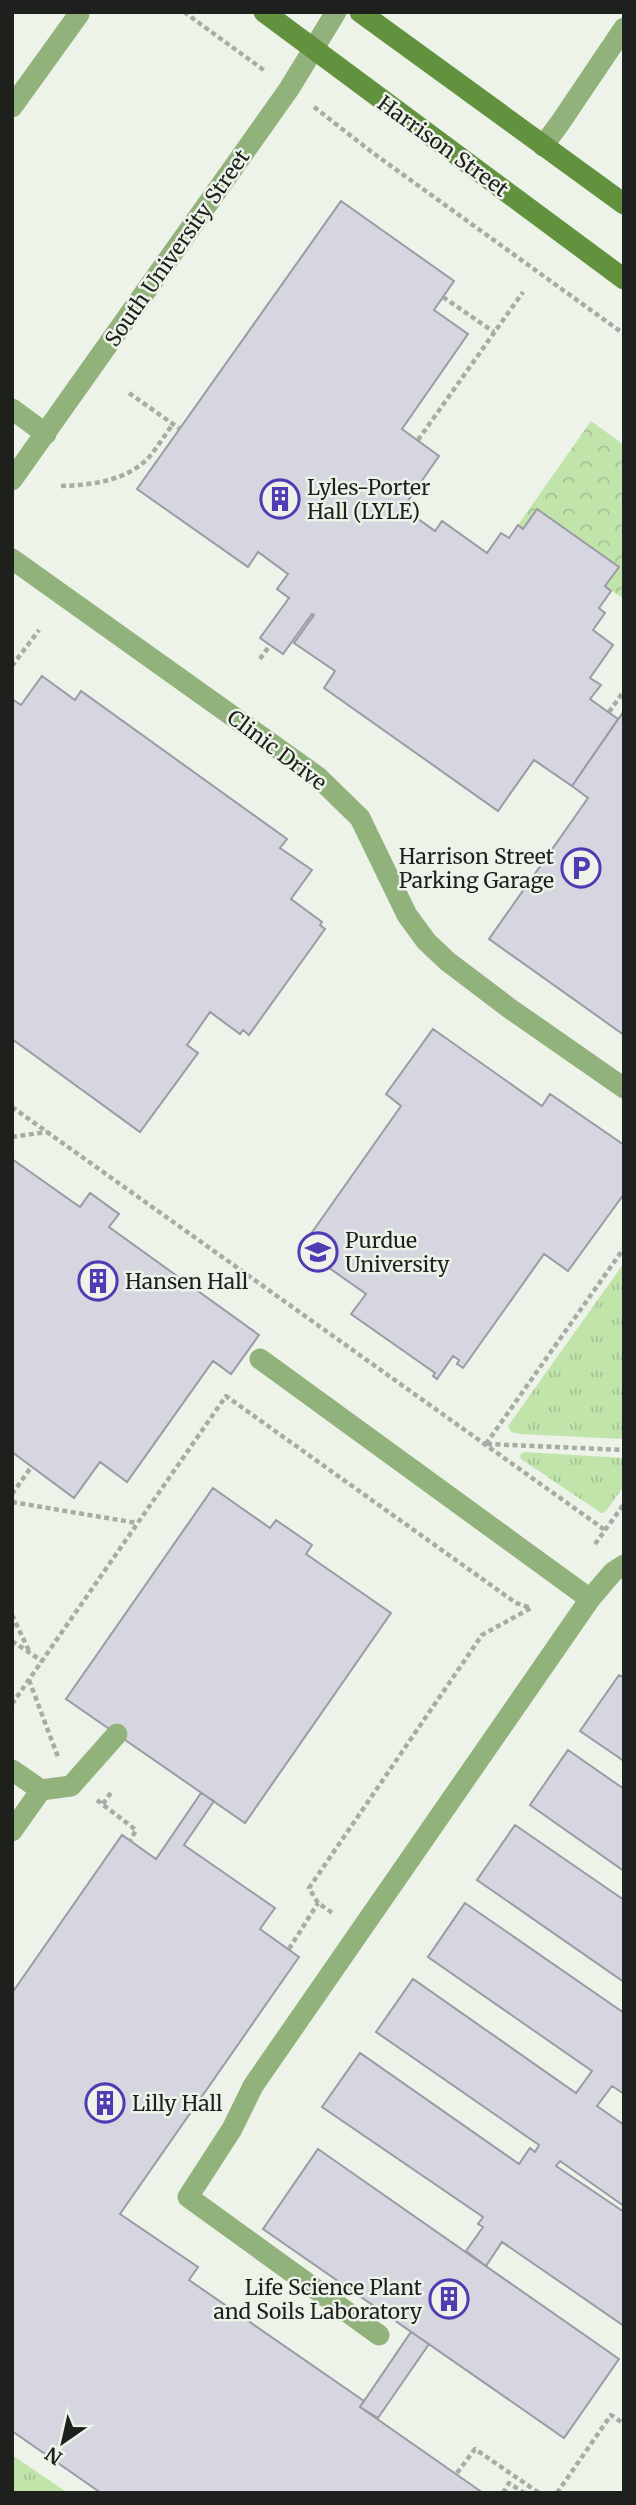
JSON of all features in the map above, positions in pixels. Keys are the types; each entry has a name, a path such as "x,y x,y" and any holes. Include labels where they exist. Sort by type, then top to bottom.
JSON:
{"main road":[{"name":"Harrison Street","path":"264,12 624,279"},
{"path":"360,12 624,204"}],"street":[{"path":"12,107 79,14 76,12"},
{"name":"South University Street","path":"12,480 289,89 336,12"},
{"path":"543,146 561,124 624,28"},
{"path":"12,409 46,434"},
{"name":"Clinic Drive","path":"12,559 318,777 359,818 407,915 426,941 447,961 509,1008 624,1088"},
{"path":"260,1359 590,1599"},
{"path":"379,2335 188,2197 232,2129 253,2086 590,1599 613,1572 624,1565"},
{"path":"12,1770 41,1790 71,1786 117,1734"},
{"path":"12,1831 41,1790"}],"path":[{"path":"184,12 252,61"},
{"path":"332,120 373,153 624,334"},
{"path":"418,440 523,292"},
{"path":"443,297 494,332"},
{"path":"129,393 180,429"},
{"path":"61,486 90,485 121,476 148,458 173,424"},
{"path":"12,666 39,630"},
{"path":"260,659 270,645"},
{"path":"609,712 624,691"},
{"path":"12,1107 605,1530"},
{"path":"12,1137 48,1132"},
{"path":"486,1444 624,1248"},
{"path":"12,1704 226,1396 516,1603 531,1608 482,1635 309,1888 318,1903 360,1933"},
{"path":"486,1444 624,1450"},
{"path":"12,1494 32,1466"},
{"path":"12,1502 137,1523"},
{"path":"591,1551 624,1504"},
{"path":"12,1615 30,1653"},
{"path":"12,1641 42,1661"},
{"path":"29,1680 59,1762"},
{"path":"90,1794 136,1830 130,1840"},
{"path":"289,1949 318,1903"},
{"path":"557,2493 611,2415 624,2424"},
{"path":"457,2473 475,2448 539,2493"},
{"path":"503,2493 509,2483 524,2493"}],"green space":[{"path":"591,421 624,445 624,599 605,586 618,567 537,510 523,529 518,525"},
{"path":"624,1263 624,1439 511,1432 508,1426"},
{"path":"524,1452 624,1458 624,1486 606,1511 601,1513 521,1459 520,1455"},
{"path":"12,2455 68,2493 12,2493"}],"building":[{"name":"Lyles-Porter Hall (LYLE)","path":"341,201 454,281 434,310 468,334 402,429 439,456 403,508 435,531 442,521 487,553 501,533 509,538 518,525 523,529 537,509 619,567 605,586 611,591 599,608 605,613 593,630 613,645 590,678 601,685 590,699 618,719 572,786 534,760 498,811 324,688 335,671 294,643 314,615 312,614 283,654 260,638 289,598 277,589 288,574 258,552 248,567 137,489"},
{"path":"42,676 75,700 81,691 287,839 280,848 312,870 291,899 322,922 320,925 325,929 249,1035 243,1030 240,1034 210,1012 187,1045 198,1053 140,1132 12,1039 12,699 21,705"},
{"name":"Harrison Street Parking Garage","path":"624,711 624,1035 489,939 588,798 572,786"},
{"path":"433,1029 542,1106 550,1094 624,1145 624,1194 568,1271 544,1254 463,1368 453,1356 437,1379 433,1376 435,1373 351,1314 366,1294 301,1248 401,1106 386,1094"},
{"name":"Hansen Hall","path":"12,1159 80,1207 90,1193 119,1214 109,1227 259,1335 231,1374 213,1361 127,1482 100,1462 74,1498 12,1452"},
{"path":"213,1488 270,1528 276,1520 312,1545 306,1554 391,1613 245,1823 66,1699"},
{"path":"619,1675 624,1678 624,1761 580,1731"},
{"path":"568,1750 624,1789 624,1871 530,1805"},
{"name":"Lilly Hall","path":"201,1793 214,1801 184,1845 275,1908 260,1929 299,1957 120,2214 198,2267 189,2280 364,2401 360,2407 483,2493 101,2493 12,2431 12,1993 122,1835 156,1859"},
{"path":"515,1825 624,1900 624,1982 477,1880"},
{"path":"465,1903 624,2013 624,2094 612,2086 597,2106 624,2125 624,2206 560,2161 556,2166 624,2212 624,2326 502,2242 486,2266 466,2251 483,2227 478,2224 483,2217 322,2107 360,2053 519,2164 530,2148 535,2152 539,2145 376,2032 413,1979 576,2093 592,2071 428,1957"},
{"name":"Life Science Plant and Soils Laboratory","path":"318,2149 619,2359 564,2438 263,2229"},
{"path":"411,2332 429,2344 378,2418 360,2407"}],"place":[{"name":"Lyles-Porter Hall (LYLE)","path":"280,499"},
{"name":"Harrison Street Parking Garage","path":"581,868"},
{"name":"Purdue University","path":"318,1252"},
{"name":"Hansen Hall","path":"98,1281"},
{"name":"Lilly Hall","path":"105,2103"},
{"name":"Life Science Plant and Soils Laboratory","path":"449,2299"}]}
